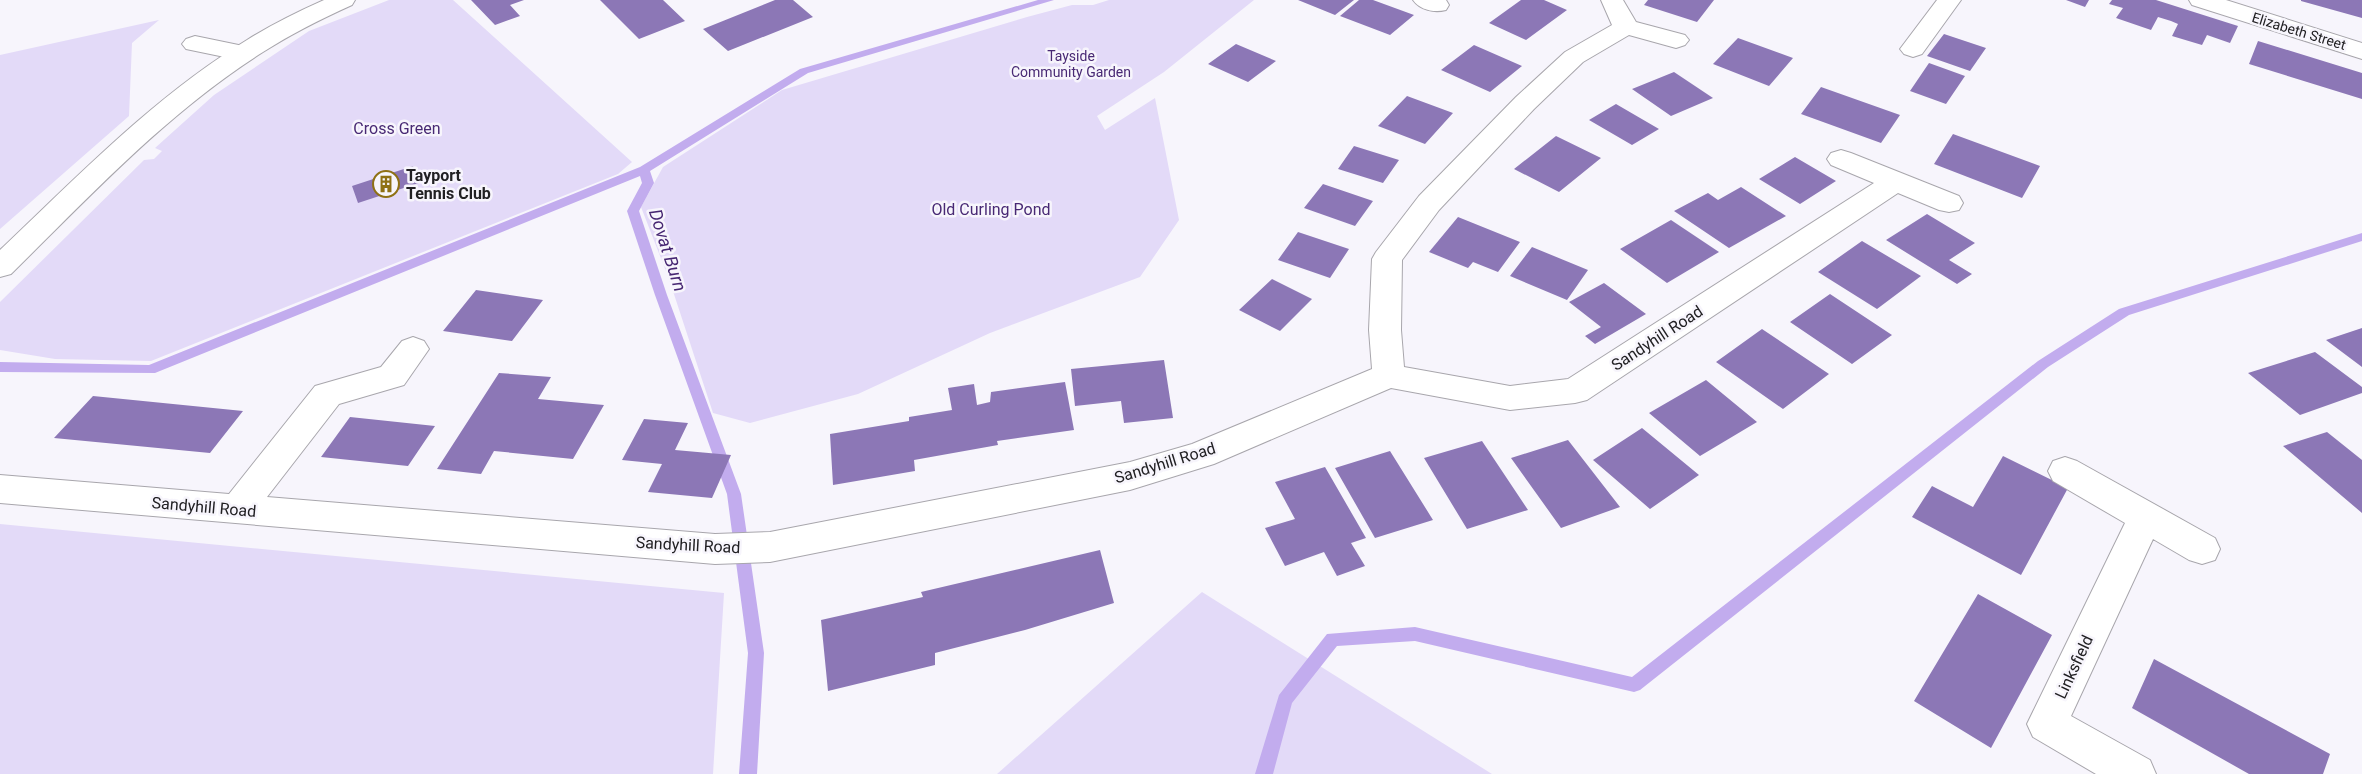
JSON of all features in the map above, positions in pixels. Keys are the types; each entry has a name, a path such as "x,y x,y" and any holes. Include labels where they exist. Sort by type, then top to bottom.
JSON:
{"street":[{"path":"0,267 174,104 244,53 297,22 343,0"},
{"path":"1913,49 1948,0"},
{"name":"Elizabeth Street","path":"2201,0 2362,51"},
{"path":"1612,1 1626,27"},
{"path":"1389,376 1385,330 1387,259 1429,203 1525,103 1574,57 1626,27 1676,40"},
{"path":"195,44 244,53"},
{"path":"1841,159 1949,203"},
{"name":"Sandyhill Road","path":"0,489 715,549 770,547 1130,476 1202,454 1389,376 1510,398 1575,391 1896,181"},
{"path":"237,510 327,395 392,375 412,349"},
{"path":"2065,471 2202,549"},
{"name":"Linksfield","path":"2134,774 2047,724 2145,518"}],"green space":[{"name":"Cross Green","path":"389,0 453,0 632,162 618,174 151,361 55,359 0,350 0,302 144,160 154,159 162,151 155,148 214,95 309,31"},
{"path":"1109,0 1254,0 1164,72 1097,116 1105,130 1155,98 1179,220 1140,277 990,333 858,394 750,423 713,413 669,279 641,207 663,167 782,90 1027,17 1072,5 1093,5"},
{"path":"159,20 132,43 129,116 0,229 0,55"},
{"path":"0,524 724,593 713,774 0,774"},
{"path":"1202,592 1492,774 997,774"}],"building":[{"path":"471,0 524,0 510,5 520,16 495,25"},
{"path":"600,0 663,0 685,21 639,39"},
{"path":"775,0 793,0 813,17 728,51 703,29"},
{"path":"1298,0 1354,0 1335,15"},
{"path":"1359,0 1373,0 1414,15 1390,35 1340,16"},
{"path":"1521,0 1544,0 1567,10 1526,40 1489,23"},
{"path":"1648,0 1714,0 1697,22 1644,5"},
{"path":"2066,0 2089,0 2085,7"},
{"path":"2112,0 2156,0 2238,26 2230,43 2207,35 2202,45 2172,36 2178,24 2171,21 2158,17 2151,30 2116,18 2123,8 2109,4"},
{"path":"2362,0 2362,18 2301,1"},
{"path":"1944,34 1986,48 1970,71 1927,56"},
{"path":"1738,38 1793,58 1769,86 1713,64"},
{"path":"2258,41 2362,73 2362,99 2249,64"},
{"path":"1236,44 1276,61 1248,82 1208,64"},
{"path":"1474,45 1522,66 1490,92 1441,70"},
{"path":"1929,63 1965,76 1946,104 1910,91"},
{"path":"1674,72 1713,98 1671,116 1632,89"},
{"path":"1821,87 1900,115 1881,143 1801,114"},
{"path":"1407,96 1453,113 1425,144 1378,126"},
{"path":"1616,104 1659,129 1632,145 1589,120"},
{"path":"1953,134 2040,166 2022,198 1934,164"},
{"path":"1556,136 1601,158 1559,192 1514,169"},
{"path":"1354,146 1399,160 1383,183 1338,169"},
{"path":"1795,157 1836,181 1800,204 1759,179"},
{"name":"Tayport Tennis Club","path":"413,166 419,183 358,203 352,186"},
{"path":"1323,184 1373,201 1355,226 1304,208"},
{"path":"1741,187 1786,216 1729,248 1674,211 1708,193 1718,200"},
{"path":"1927,214 1975,243 1949,260 1972,274 1957,284 1886,240"},
{"path":"1458,217 1520,242 1498,272 1473,262 1468,268 1429,252"},
{"path":"1671,220 1719,252 1667,283 1620,249"},
{"path":"1298,232 1349,249 1330,278 1278,260"},
{"path":"1862,241 1921,276 1877,309 1818,272"},
{"path":"1532,247 1588,270 1567,300 1510,276"},
{"path":"1272,279 1312,299 1280,331 1239,310"},
{"path":"1604,283 1646,314 1595,344 1585,336 1601,327 1569,302"},
{"path":"476,290 543,300 512,341 443,331"},
{"path":"1830,294 1892,335 1852,364 1790,322"},
{"path":"2362,328 2362,367 2326,340"},
{"path":"1762,329 1829,374 1783,409 1716,362"},
{"path":"2315,352 2362,387 2362,393 2300,415 2248,373"},
{"path":"1164,360 1173,418 1124,423 1121,401 1075,406 1071,369"},
{"path":"499,373 551,377 538,399 604,405 573,459 494,451 481,474 437,469"},
{"path":"1706,380 1757,422 1700,456 1649,413"},
{"path":"1065,382 1074,430 997,441 998,445 914,460 915,471 833,485 830,434 909,421 909,417 952,410 948,388 974,384 977,405 990,402 991,392"},
{"path":"93,396 243,411 210,453 54,438"},
{"path":"350,417 435,426 408,466 321,457"},
{"path":"644,419 688,423 675,450 731,455 712,498 648,492 662,464 622,460"},
{"path":"1642,428 1699,475 1650,509 1593,460"},
{"path":"2327,432 2362,460 2362,513 2283,446"},
{"path":"1568,440 1620,507 1561,528 1511,458"},
{"path":"1482,441 1528,510 1467,529 1424,458"},
{"path":"1390,451 1433,520 1375,538 1335,468"},
{"path":"2003,456 2068,488 2021,575 1912,517 1932,486 1973,507"},
{"path":"1325,467 1366,538 1351,543 1365,566 1337,576 1324,552 1285,566 1265,528 1295,519 1275,482"},
{"path":"1100,550 1114,603 1025,630 935,653 935,665 828,691 821,620 923,597 921,592"},
{"path":"1978,594 2052,635 1991,748 1914,701"},
{"path":"2154,659 2330,754 2323,774 2249,774 2132,708"}],"waterway":[{"name":"Dovat Burn","path":"644,170 804,71 1049,0"},
{"path":"0,367 150,370 644,170"},
{"name":"Dovat Burn","path":"644,170 648,183 633,211 661,295 734,494 756,653 748,774"},
{"path":"1264,774 1285,700 1333,639 1415,634 1634,685 2043,364 2124,312 2362,237"}],"place":[{"name":"Tayport Tennis Club","path":"386,184"}],"park label":[{"name":"Tayside Community Garden","path":"1071,64"},
{"name":"Old Curling Pond","path":"991,209"}]}
